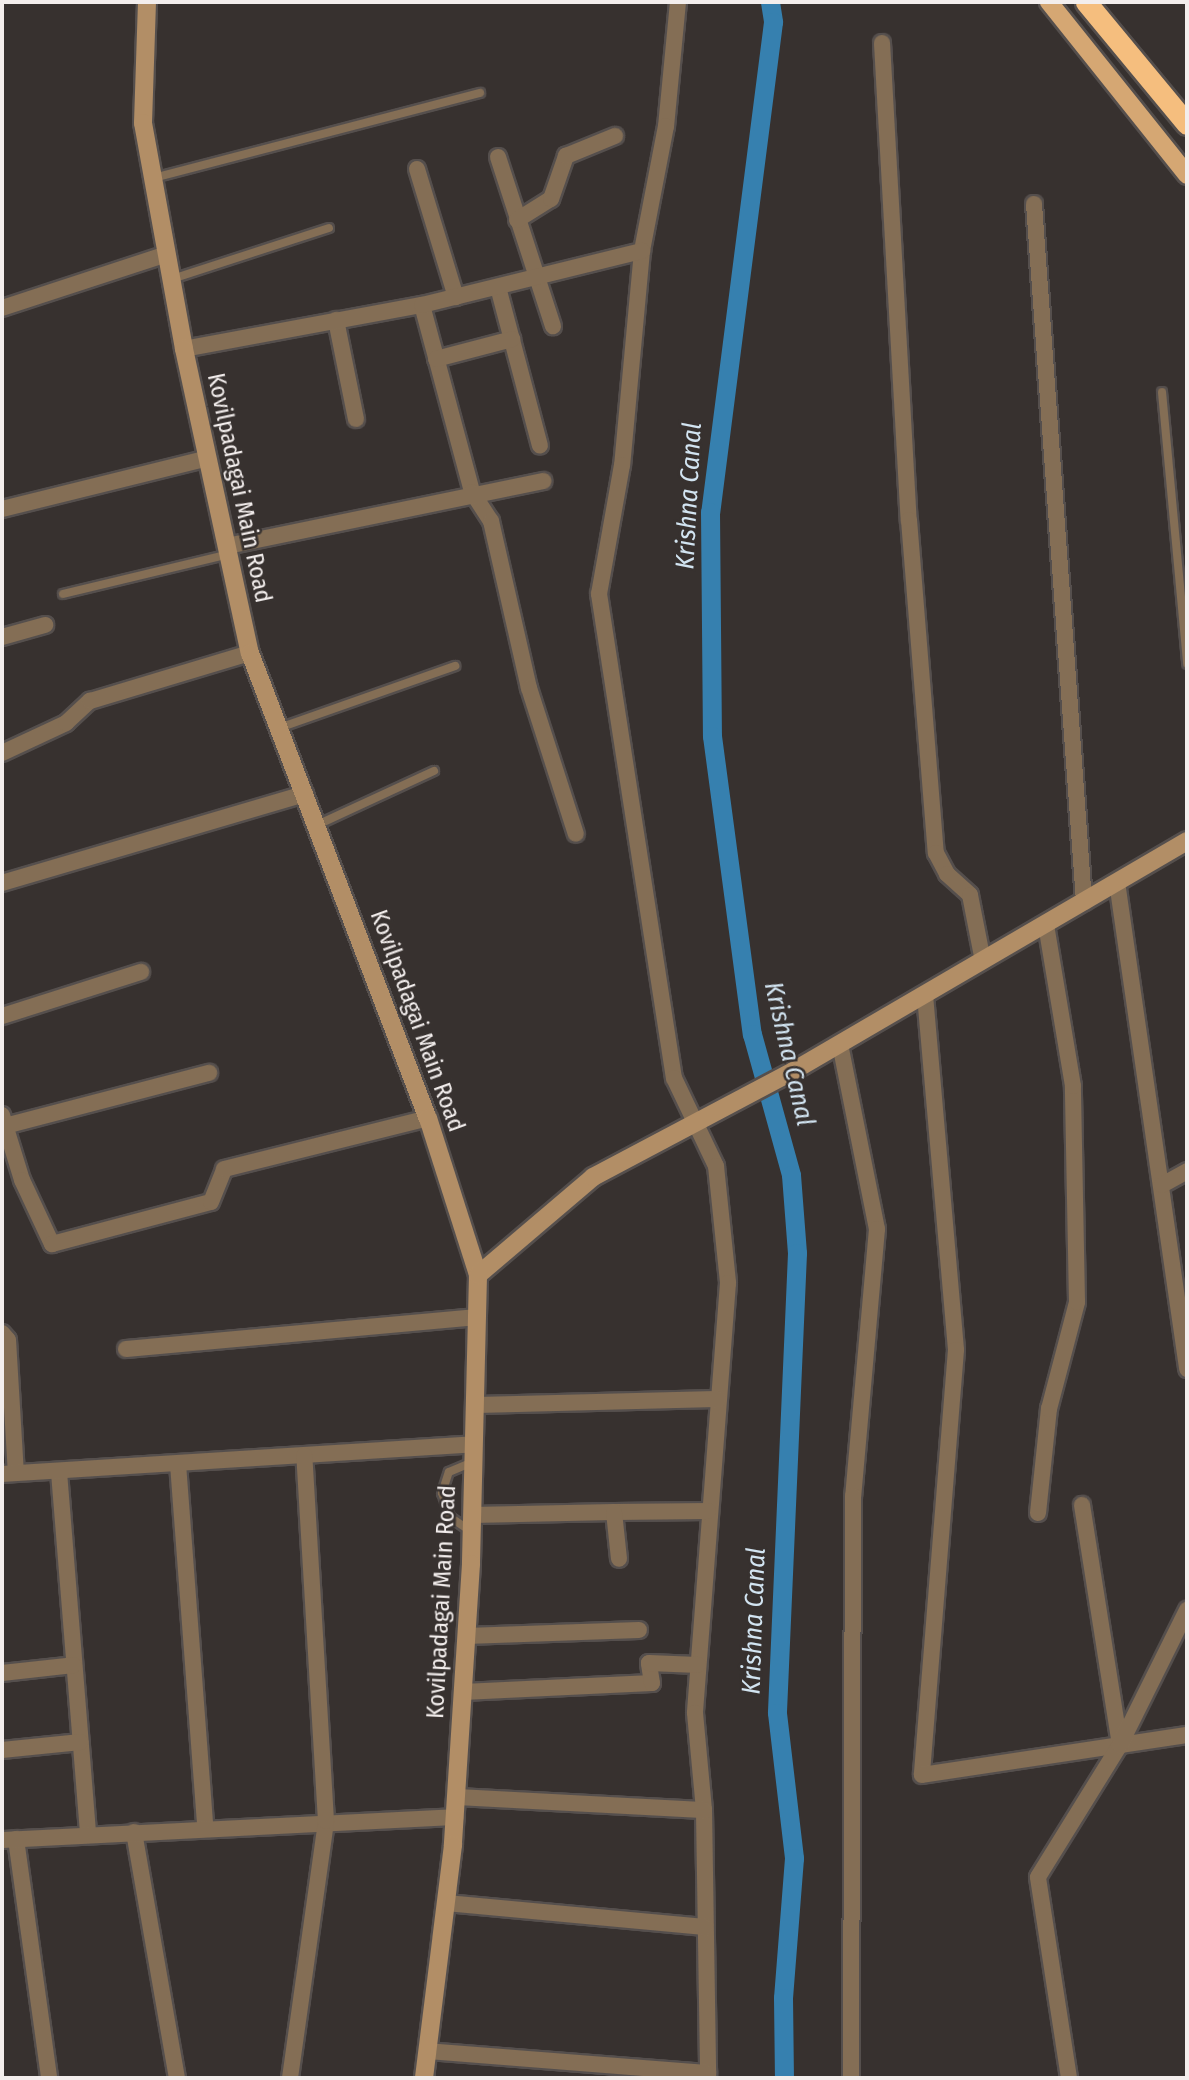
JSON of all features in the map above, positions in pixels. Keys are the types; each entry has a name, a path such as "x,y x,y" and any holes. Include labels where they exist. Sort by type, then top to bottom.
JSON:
{"highway":[{"path":"1086,2 1187,124"}],"main road":[{"path":"1049,2 1187,175"}],"street":[{"name":"Kovilpadagai Main Road","path":"146,2 144,124 184,349 250,653 428,1118 478,1275 472,1523 455,1817 424,2078"},
{"path":"427,2051 708,2076 704,1810 695,1713 708,1511 728,1283 716,1166 674,1078 599,594 622,465 642,251 666,126 678,2"},
{"path":"882,43 909,520 936,853 947,874 970,895 983,961"},
{"path":"517,220 551,199 566,156 615,136"},
{"path":"498,157 534,278 553,326"},
{"path":"417,169 456,297"},
{"path":"1034,204 1084,902"},
{"path":"184,349 422,305 642,251"},
{"path":"2,308 167,254"},
{"path":"498,287 540,446"},
{"path":"422,305 472,492 491,521 529,688 576,834"},
{"path":"336,320 356,419"},
{"path":"436,359 512,339"},
{"path":"2,509 208,458"},
{"path":"228,550 472,492 543,481"},
{"path":"2,637 45,625"},
{"path":"2,753 66,723 90,701 250,653"},
{"path":"2,883 304,794"},
{"path":"478,1275 593,1177 795,1070 1187,841"},
{"path":"1117,882 1187,1369"},
{"path":"1038,1513 1049,1409 1077,1302 1073,1086 1046,924"},
{"path":"2,1016 141,972"},
{"path":"925,995 956,1350 922,1775 1187,1735"},
{"path":"840,1044 877,1229 853,1496 851,2078"},
{"path":"209,1073 4,1121 22,1180 52,1244 211,1202 224,1168 428,1118"},
{"path":"1162,1185 1187,1171"},
{"path":"127,1349 478,1317"},
{"path":"2,1333 8,1340 9,1473 304,1456 474,1453"},
{"path":"475,1405 718,1399"},
{"path":"290,2078 326,1821 304,1456"},
{"path":"178,1464 205,1827"},
{"path":"59,1472 88,1835"},
{"path":"1082,1505 1120,1745"},
{"path":"472,1523 614,1511 708,1511"},
{"path":"614,1511 619,1559"},
{"path":"1069,2078 1038,1877 1120,1745 1187,1610"},
{"path":"466,1636 639,1630"},
{"path":"463,1692 652,1683 649,1663 698,1665"},
{"path":"2,1673 75,1665"},
{"path":"2,1750 81,1742"},
{"path":"456,1797 704,1810"},
{"path":"50,2078 9,1840 205,1827 455,1817"},
{"path":"134,1832 177,2078"},
{"path":"446,1903 705,1927"}],"lane":[{"path":"153,178 480,93"},
{"path":"172,279 329,228"},
{"path":"1162,392 1187,664"},
{"path":"63,594 228,550"},
{"path":"279,728 455,666"},
{"path":"317,825 434,771"},
{"path":"472,1523 450,1517 442,1493 449,1472 474,1453"}],"waterway":[{"name":"Krishna Canal","path":"770,2 773,22 710,512 712,736 752,1034 791,1175 797,1253 777,1713 794,1858 783,1998 784,2078"}]}
